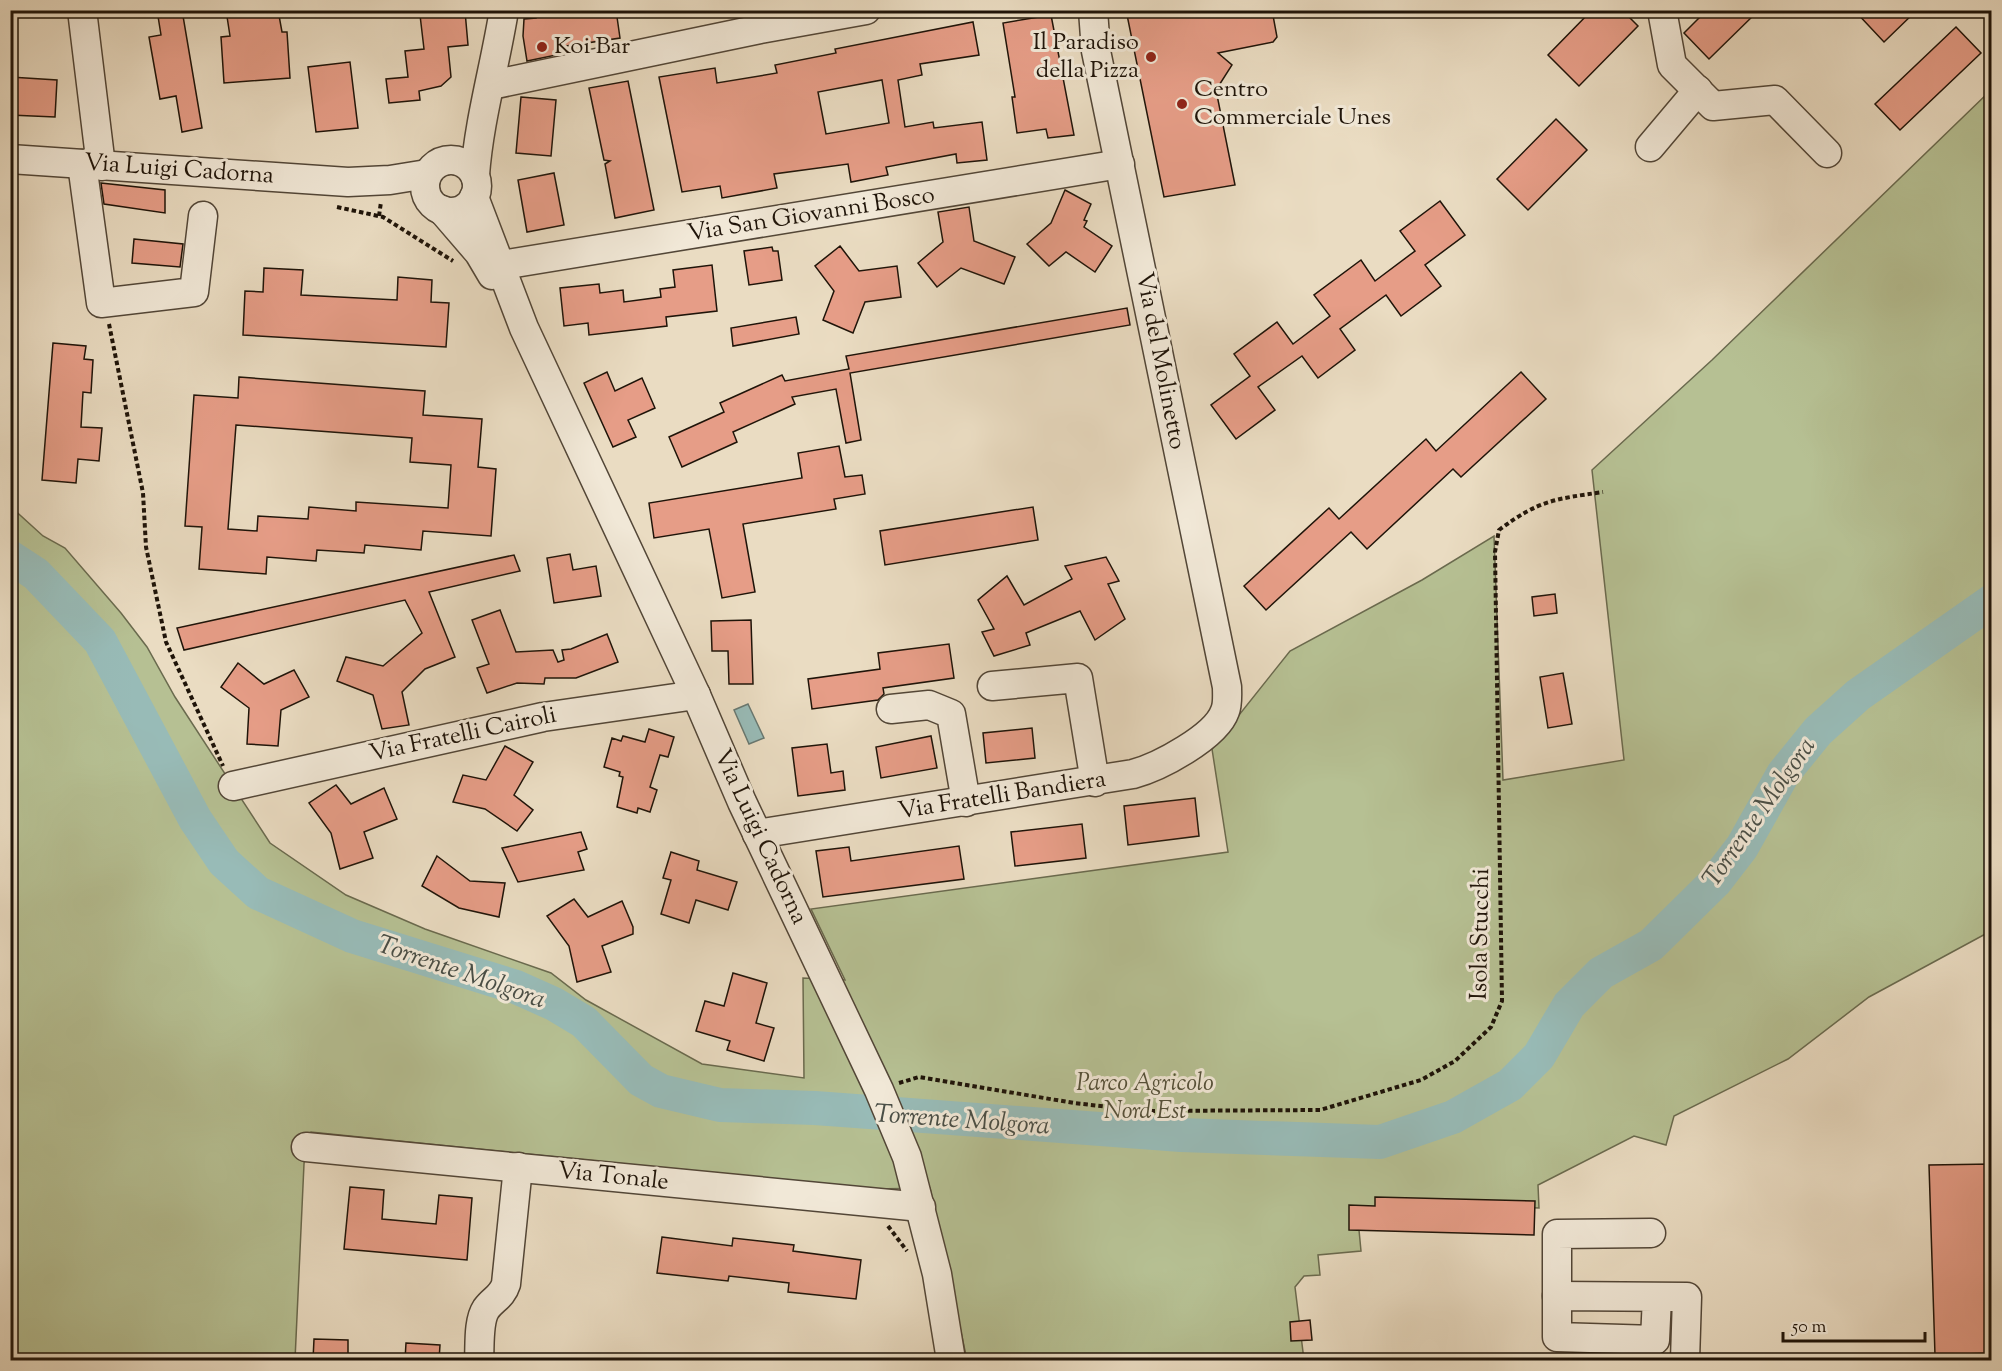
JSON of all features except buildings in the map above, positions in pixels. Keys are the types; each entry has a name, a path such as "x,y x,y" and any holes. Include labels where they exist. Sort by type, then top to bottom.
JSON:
{"street":[{"path":"82,10 101,303 194,292 203,216"},
{"path":"504,10 492,74 477,143 475,186 464,209 436,207 425,189 492,74 759,20 866,10"},
{"name":"Via del Molinetto","path":"1093,10 1096,51 1227,687 1226,711"},
{"path":"1662,10 1672,65 1713,106 1775,100 1827,153"},
{"path":"1650,147 1698,90"},
{"name":"Via Luigi Cadorna","path":"10,159 348,182 390,180 437,166"},
{"path":"437,166 463,162 475,186"},
{"name":"Via San Giovanni Bosco","path":"502,265 1120,164"},
{"name":"Via Luigi Cadorna","path":"348,182 436,207 479,253 524,328 696,695 757,834 908,1157 937,1274 951,1360"},
{"name":"Via Luigi Cadorna","path":"475,186 524,328"},
{"path":"992,686 1078,678 1095,782"},
{"name":"Via Fratelli Cairoli","path":"232,786 543,717 696,695"},
{"path":"891,709 929,705 951,714 966,802"},
{"name":"Via Fratelli Bandiera","path":"757,834 1095,782 1153,769 1179,754 1214,726 1226,711"},
{"name":"Via Tonale","path":"306,1147 921,1207"},
{"path":"479,1360 483,1315 487,1307 503,1295 506,1284 518,1167"},
{"path":"1651,1233 1557,1234 1557,1337 1655,1340 1657,1297"},
{"path":"1557,1296 1687,1297 1685,1360"}],"path":[{"path":"101,303 112,334 143,493 146,547 166,642 232,786"},
{"name":"Isola Stucchi","path":"881,1095 919,1077 1074,1103 1144,1111 1204,1113 1320,1110 1420,1080 1455,1060 1475,1044 1491,1027 1502,1001 1495,552 1499,530 1521,514 1548,500 1603,492"}],"green space":[{"name":"Parco Agricolo Nord Est","path":"1991,90 1991,931 1869,997 1788,1059 1674,1116 1666,1145 1634,1136 1538,1185 1539,1208 1384,1202 1359,1230 1361,1251 1318,1255 1320,1275 1304,1276 1295,1287 1304,1360 967,1360 930,1188 873,1189 311,1132 307,1139 304,1164 295,1360 11,1360 10,506 43,536 65,548 121,613 147,647 175,697 270,843 346,895 425,929 551,973 586,1000 702,1064 804,1078 803,978 845,980 811,909 1228,852 1212,749 1290,651 1422,580 1494,536 1503,780 1624,760 1592,470 1712,360"}],"water":[{"path":"748,704 764,738 749,744 734,710"}],"waterway":[{"name":"Torrente Molgora","path":"10,557 36,574 100,641 195,819 224,862 258,893 352,936 516,987 554,1004 584,1022 641,1080 661,1091 720,1105 815,1108 1181,1135 1380,1142 1453,1117 1510,1085 1539,1056 1569,1005 1601,973 1651,945 1715,882 1742,847 1783,774 1818,731 1858,695 1992,601"}],"place":[{"name":"Koi Bar","path":"542,47"},
{"name":"Il Paradiso della Pizza","path":"1151,57"},
{"name":"Centro Commerciale Unes","path":"1182,104"}]}
